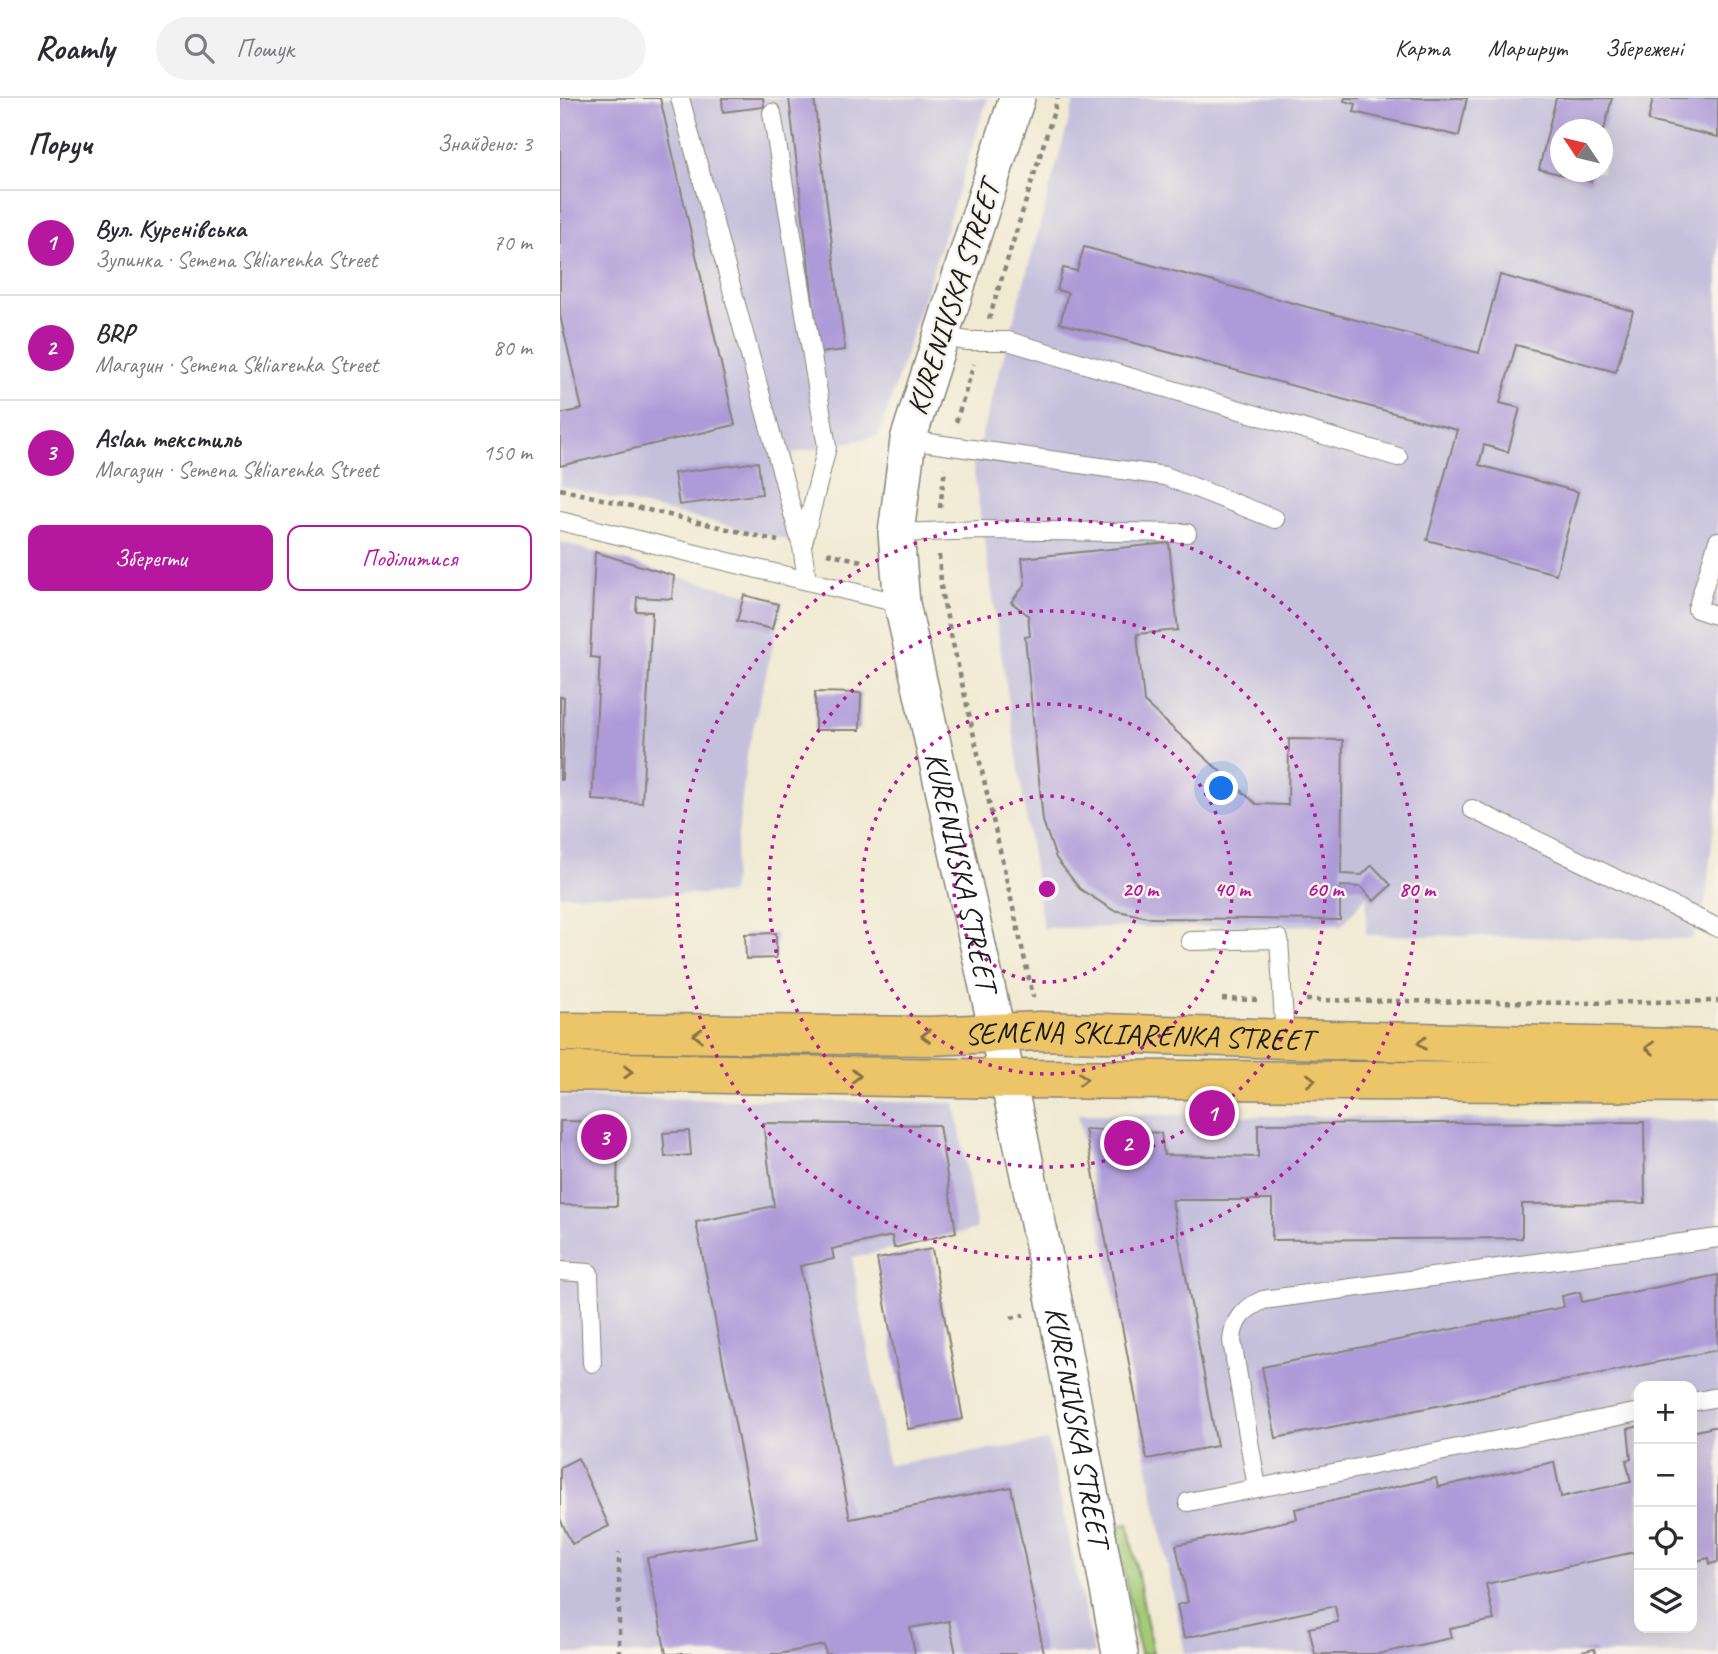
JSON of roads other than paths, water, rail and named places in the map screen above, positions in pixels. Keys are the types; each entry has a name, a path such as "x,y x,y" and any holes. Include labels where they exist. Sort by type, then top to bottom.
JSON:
{"main road":[{"name":"SEMENA SKLIARENKA STREET","path":"560,1032 917,1036 1040,1031 1285,1040 1718,1049"},
{"name":"SEMENA SKLIARENKA STREET","path":"560,1071 1008,1079 1718,1083"}],"street":[{"name":"KURENIVSKA STREET","path":"1017,98 908,440 896,533 902,604 1008,1079 1056,1310 1120,1654"}],"lane":[{"path":"680,98 803,547 807,579"},
{"path":"772,113 827,447 803,547"},
{"path":"942,337 968,341 1008,341 1398,457"},
{"path":"908,440 1165,476 1275,519"},
{"path":"560,522 807,579 902,604"},
{"path":"896,533 982,530 1187,533"},
{"path":"1718,541 1698,609 1718,615"},
{"path":"1472,809 1718,928"},
{"path":"1190,942 1279,939 1285,1040"},
{"path":"1257,1488 1232,1341 1233,1329 1248,1307 1264,1300 1718,1238"},
{"path":"560,1271 589,1273 592,1363"},
{"path":"1697,1401 1718,1397"},
{"path":"1188,1502 1634,1413"}],"place":[{"name":"Вул. Куренівська","path":"1212,1113"},
{"name":"Aslan текстиль","path":"604,1137"},
{"name":"BRP","path":"1127,1143"}]}
